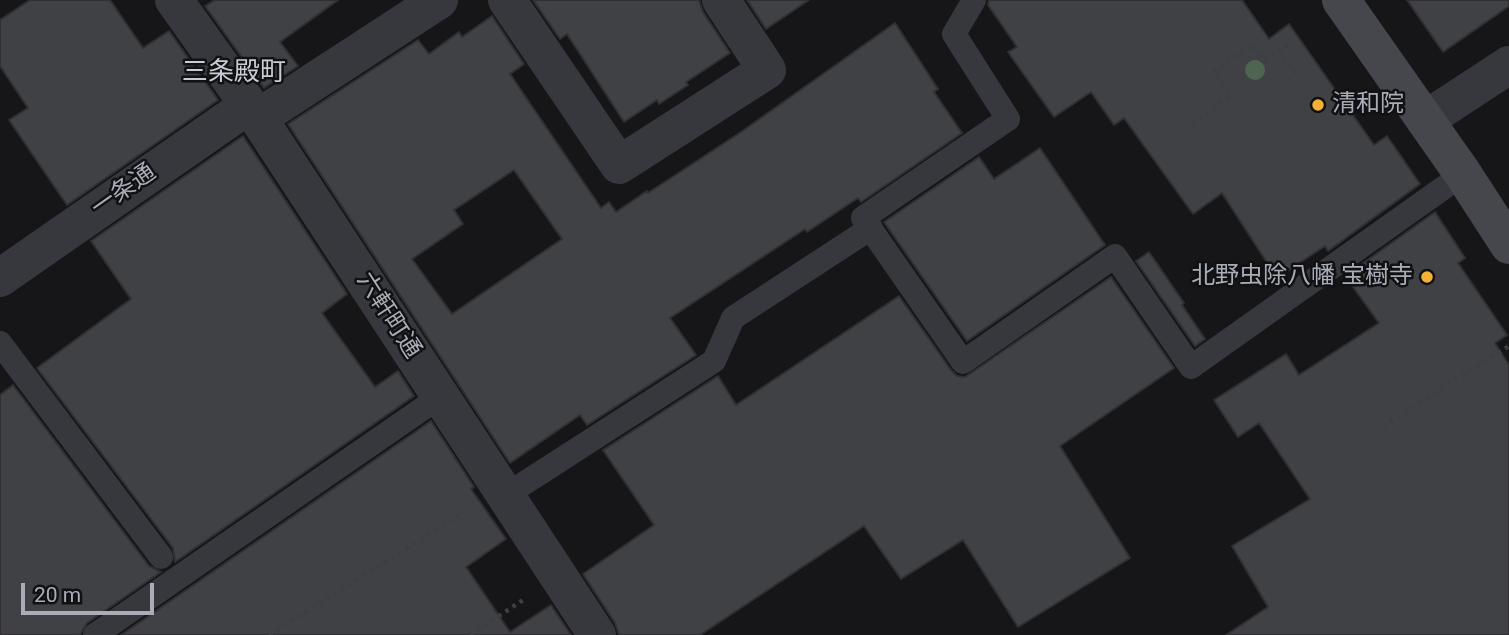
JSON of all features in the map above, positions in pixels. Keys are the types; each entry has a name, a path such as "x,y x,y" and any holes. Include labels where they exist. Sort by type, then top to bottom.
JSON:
{"street":[{"name":"六軒町通","path":"174,0 253,111 597,635"},
{"name":"一条通","path":"0,278 253,111 439,0"},
{"path":"508,0 620,165 767,69 721,0"},
{"path":"1341,0 1463,174 1509,245"},
{"path":"1425,120 1509,65"}],"lane":[{"path":"974,0 954,34 1008,119 863,218 963,362 1115,256 1191,367 1463,174"},
{"path":"504,492 714,361 733,318 871,228"},
{"path":"0,343 161,557"},
{"path":"95,635 441,396"}],"path":[{"path":"1192,123 1231,95 1214,72 1252,44 1265,61 1292,41"},
{"path":"1279,51 1297,75"},
{"path":"1383,426 1509,346"},
{"path":"270,635 504,492"},
{"path":"470,635 559,576"}],"building":[{"path":"30,0 110,0 143,48 169,31 218,100 67,205 9,120 28,108 0,66 0,20"},
{"path":"215,0 338,0 280,42 298,66 264,88 205,6"},
{"path":"533,0 699,0 703,12 730,53 686,82 688,85 659,104 657,100 624,122 567,34 560,39"},
{"path":"747,0 809,0 766,29"},
{"path":"989,0 1242,0 1269,39 1289,24 1374,145 1387,136 1420,184 1328,251 1325,246 1277,278 1222,193 1193,214 1124,118 1114,125 1091,92 1054,117 1008,52 1017,47 988,5"},
{"path":"1407,0 1509,0 1509,6 1443,52"},
{"path":"492,16 524,64 510,74 601,208 609,202 616,212 741,132 895,23 938,89 934,92 962,133 861,202 858,198 807,232 805,229 670,318 696,355 587,425 580,415 510,463 288,124 418,40 429,54 459,32 462,37","holes":["514,170 562,239 452,314 412,259 463,224 454,210"]},
{"path":"243,136 347,294 322,313 375,387 398,371 414,396 175,562 173,548 37,368 131,299 91,241"},
{"path":"1040,148 1105,245 967,341 884,222 979,157 994,179"},
{"path":"1435,212 1465,258 1458,263 1507,335 1495,343 1509,365 1509,635 1226,635 1268,607 1232,546 1310,499 1259,423 1238,437 1214,400 1286,354 1299,375 1379,323 1345,276"},
{"path":"1149,252 1205,339 1195,346 1136,261"},
{"path":"1111,277 1174,368 1060,446 1130,558 1018,627 963,540 901,579 864,526 700,635 619,635 615,623 583,574 654,525 603,450 718,376 736,405 899,296 951,370 957,376 965,377"},
{"path":"13,385 149,566 161,572 87,623 80,635 0,635 0,395"},
{"path":"431,421 474,487 471,489 506,539 466,567 510,632 551,605 571,635 121,635"}],"place":[{"name":"清和院","path":"1318,105"},
{"name":"北野虫除八幡 宝樹寺","path":"1427,277"}],"district":[{"name":"三条殿町","path":"234,73"}]}
